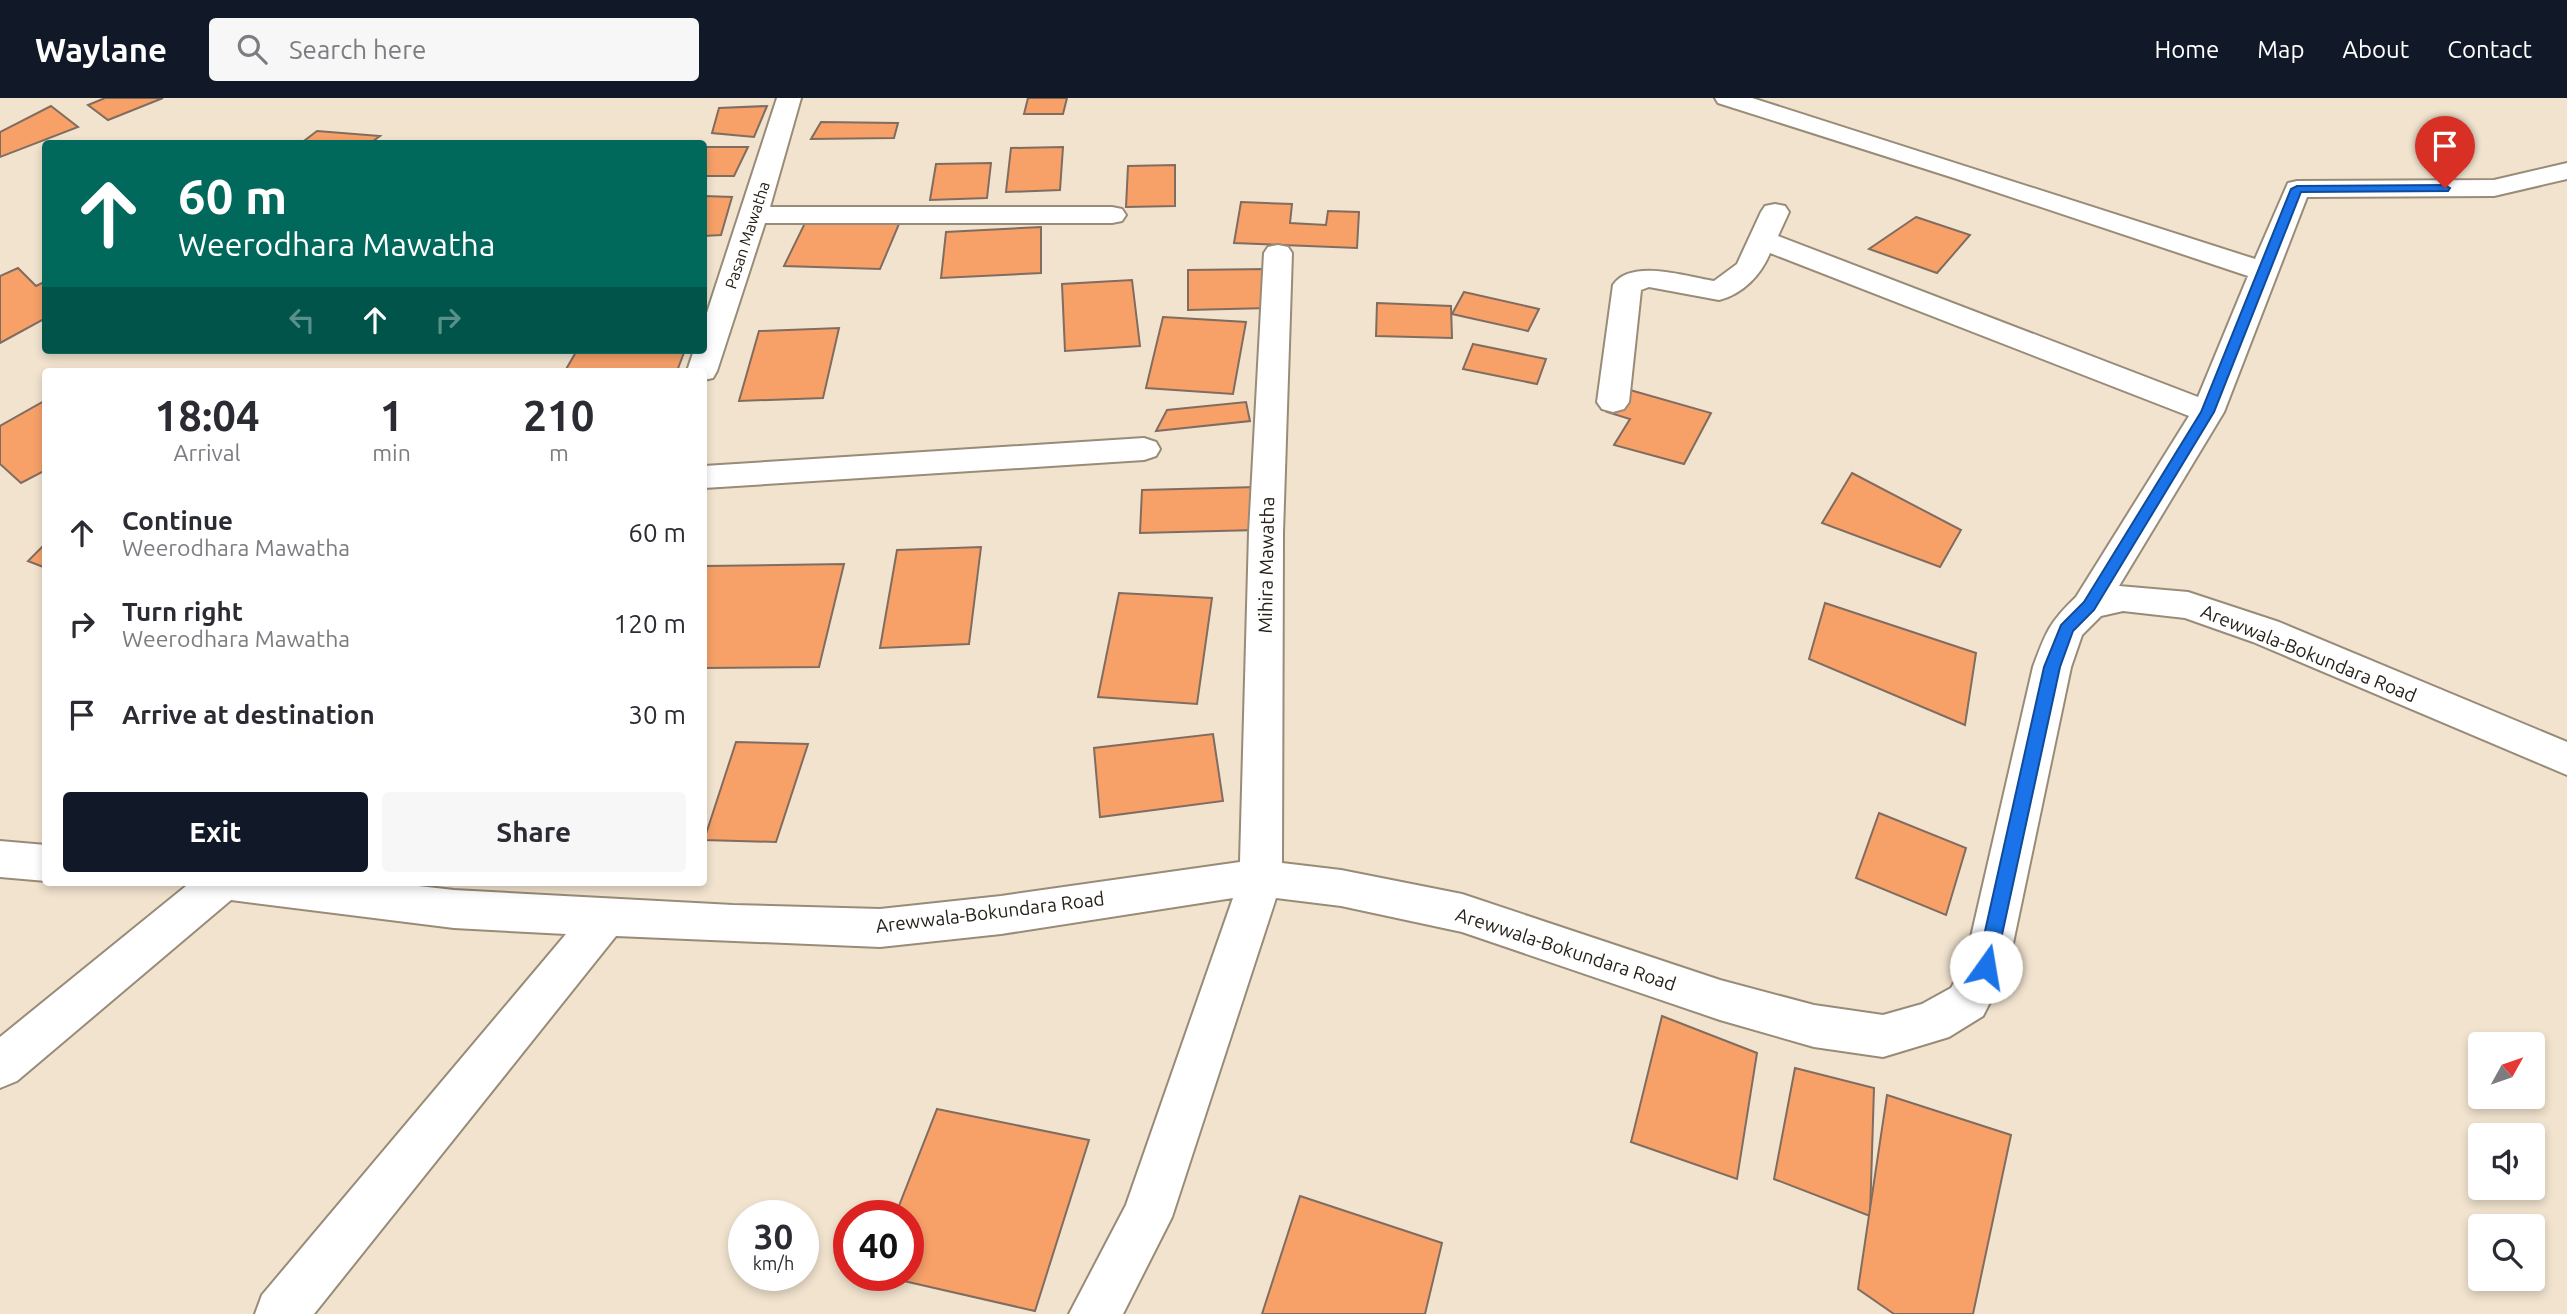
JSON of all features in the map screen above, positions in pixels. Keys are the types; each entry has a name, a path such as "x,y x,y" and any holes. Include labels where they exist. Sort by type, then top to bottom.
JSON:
{"street":[{"name":"Pasan Mawatha","path":"703,368 754,215 789,98"},
{"path":"1727,98 1963,172 2264,272"},
{"path":"2089,606 2208,412 2297,189 2494,188 2567,171"},
{"path":"1613,402 1627,285 1647,278 1719,291 1749,269 1775,212"},
{"path":"754,215 1112,215"},
{"path":"1762,240 2208,412"},
{"name":"Mihira Mawatha","path":"1095,1314 1147,1217 1261,878 1266,533 1278,253"},
{"path":"707,477 1144,449"},
{"name":"Arewwala-Bokundara Road","path":"302,886 461,895 606,917 880,929 1002,915 1210,882 1261,878 1341,888 1462,913 1720,1000 1814,1026 1883,1036 1933,1022 1967,1002 1986,967 2052,667 2066,629 2089,606 2123,598 2188,605 2266,632 2567,759"},
{"path":"0,859 42,863"},
{"path":"0,1066 217,886"},
{"path":"281,1314 606,917"}],"building":[{"path":"105,98 163,98 108,120 88,105"},
{"path":"1028,98 1067,98 1063,114 1024,114"},
{"path":"51,106 78,127 0,157 0,132"},
{"path":"767,106 754,137 712,133 719,108"},
{"path":"821,122 898,123 894,138 811,139"},
{"path":"317,131 380,136 374,140 305,140"},
{"path":"707,147 748,147 734,176 707,176"},
{"path":"1063,147 1060,190 1006,192 1011,148"},
{"path":"991,163 987,198 930,200 936,164"},
{"path":"1175,165 1175,206 1126,207 1128,166"},
{"path":"707,196 732,197 721,235 707,236"},
{"path":"1241,202 1292,204 1290,223 1326,225 1328,211 1359,212 1357,248 1234,243"},
{"path":"1916,217 1970,235 1937,273 1869,249"},
{"path":"806,221 899,224 880,269 784,266"},
{"path":"1041,227 1041,273 941,278 946,232"},
{"path":"18,268 36,286 42,283 42,320 0,343 0,276"},
{"path":"1268,269 1270,308 1188,310 1188,270"},
{"path":"1132,280 1140,346 1065,351 1062,284"},
{"path":"1464,292 1539,309 1528,331 1452,314"},
{"path":"1377,303 1451,306 1452,338 1376,336"},
{"path":"1163,317 1246,322 1233,394 1146,388"},
{"path":"839,328 823,398 739,401 759,331"},
{"path":"1473,344 1546,359 1537,384 1463,369"},
{"path":"575,354 683,354 678,368 567,368"},
{"path":"1623,388 1711,413 1684,464 1614,445 1630,419 1607,412"},
{"path":"42,402 42,472 21,483 0,464 0,426"},
{"path":"1246,402 1250,421 1156,431 1167,410"},
{"path":"1852,473 1961,530 1940,567 1822,523"},
{"path":"1256,487 1257,530 1140,533 1142,490"},
{"path":"42,547 42,566 28,561"},
{"path":"981,547 969,644 880,648 897,550"},
{"path":"844,564 819,667 707,668 707,566"},
{"path":"1119,593 1212,598 1197,704 1098,697"},
{"path":"1825,603 1976,653 1965,725 1809,659"},
{"path":"1213,734 1223,801 1100,817 1094,748"},
{"path":"736,742 808,744 776,842 707,840 707,831"},
{"path":"1879,813 1966,848 1946,915 1856,878"},
{"path":"1662,1016 1757,1053 1737,1179 1631,1142"},
{"path":"1795,1068 1874,1088 1870,1216 1774,1179"},
{"path":"1887,1095 2011,1135 1973,1314 1894,1314 1858,1289"},
{"path":"937,1109 1089,1140 1035,1311 924,1286 924,1200 901,1200"},
{"path":"1300,1196 1442,1243 1425,1314 1262,1314"}],"route":[{"path":"1986,967 2052,667 2066,629 2089,606 2208,412 2297,189 2445,188"}]}
